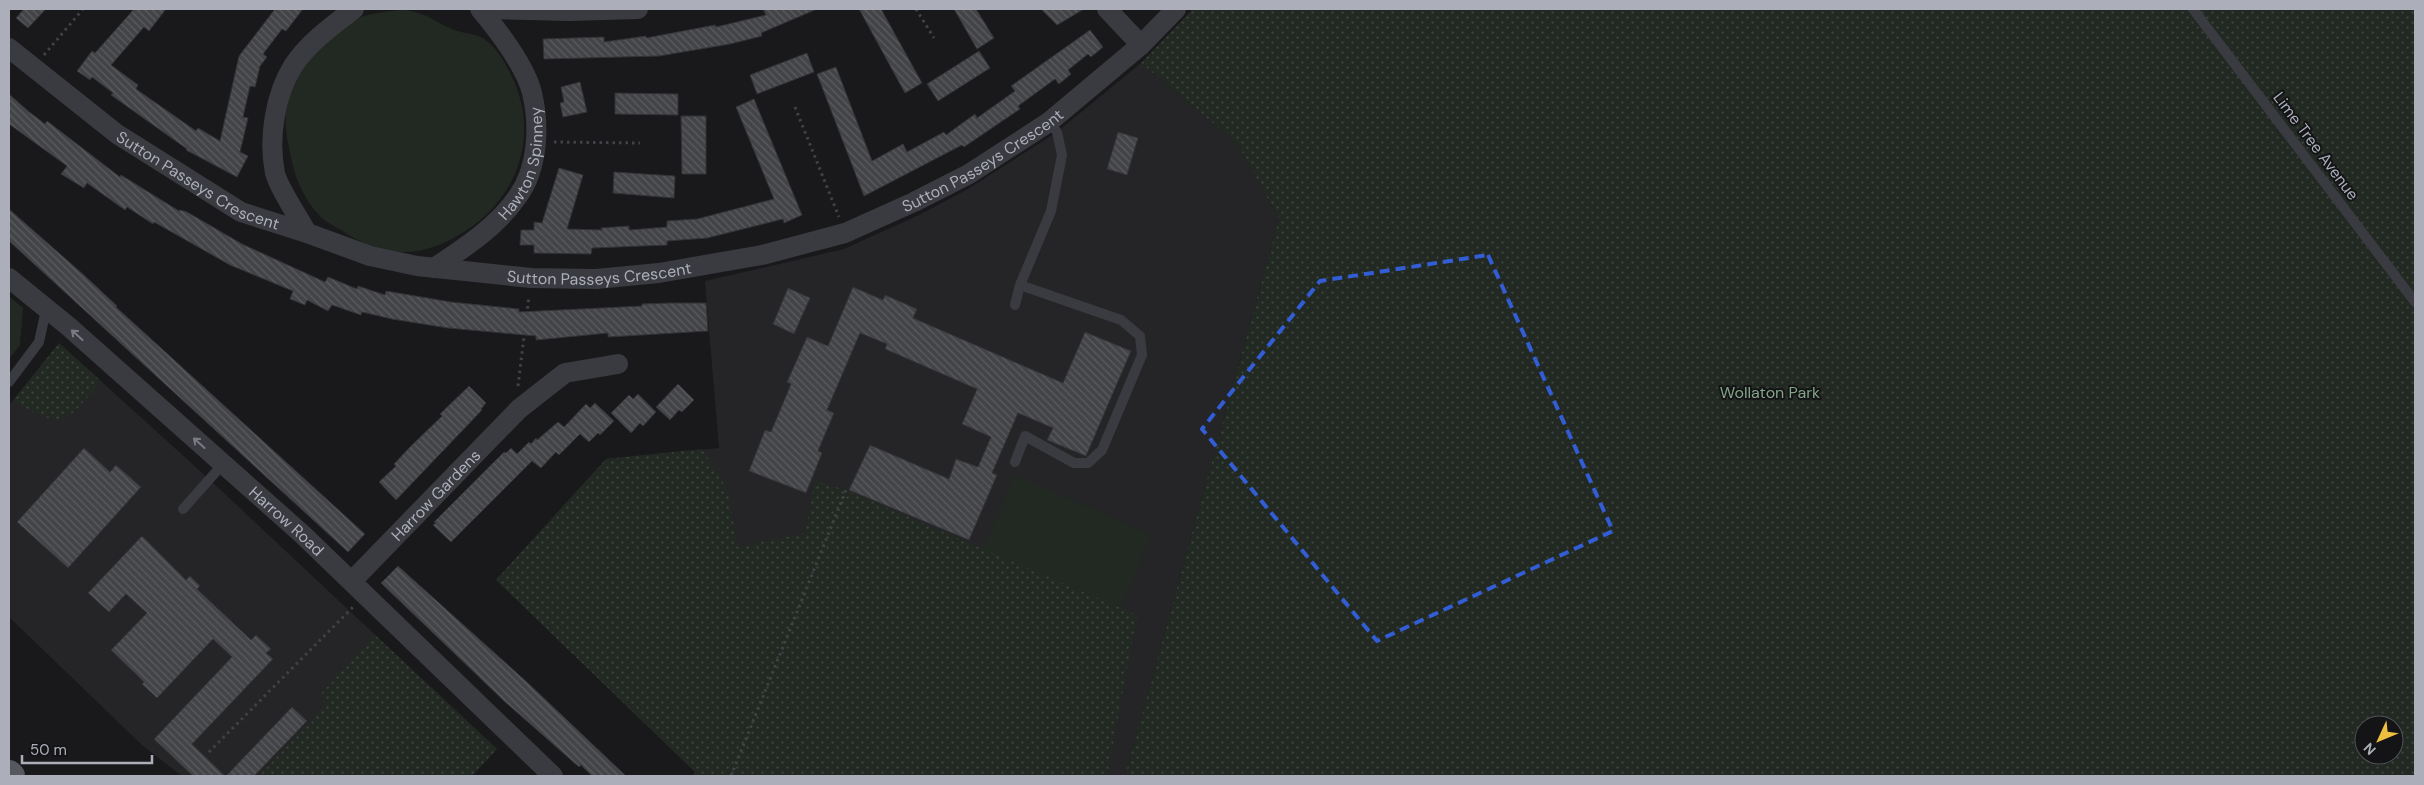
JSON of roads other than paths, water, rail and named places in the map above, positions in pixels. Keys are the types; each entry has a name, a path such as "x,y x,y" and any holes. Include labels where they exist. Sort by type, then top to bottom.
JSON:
{"street":[{"path":"308,233 275,174 273,132 279,99 294,65 325,31 354,9"},
{"name":"Hawton Spinney","path":"434,268 492,226 518,197 532,171 536,142 532,92 515,57 480,9"},
{"path":"490,9 560,11 638,9"},
{"path":"1107,9 1141,45"},
{"name":"Sutton Passeys Crescent","path":"9,48 117,134 241,212 308,233 370,256 434,268 531,278 596,279 659,273 762,255 845,233 914,202 969,174 1049,122 1141,45 1176,9"},
{"name":"Harrow Road","path":"9,278 68,326 358,587 553,776"},
{"name":"Harrow Gardens","path":"358,587 519,409 565,373 618,364"}],"lane":[{"name":"Lime Tree Avenue","path":"2193,9 2415,302"},
{"path":"1015,304 1020,285 1051,210 1062,155 1057,132 1049,122"},
{"path":"1015,462 1025,436 1074,463 1088,463 1102,450 1142,355 1140,336 1121,320 1020,285"},
{"path":"9,382 40,342 46,310"},
{"path":"183,509 223,464"}],"park label":[{"name":"Wollaton Park","path":"1770,392"}]}
